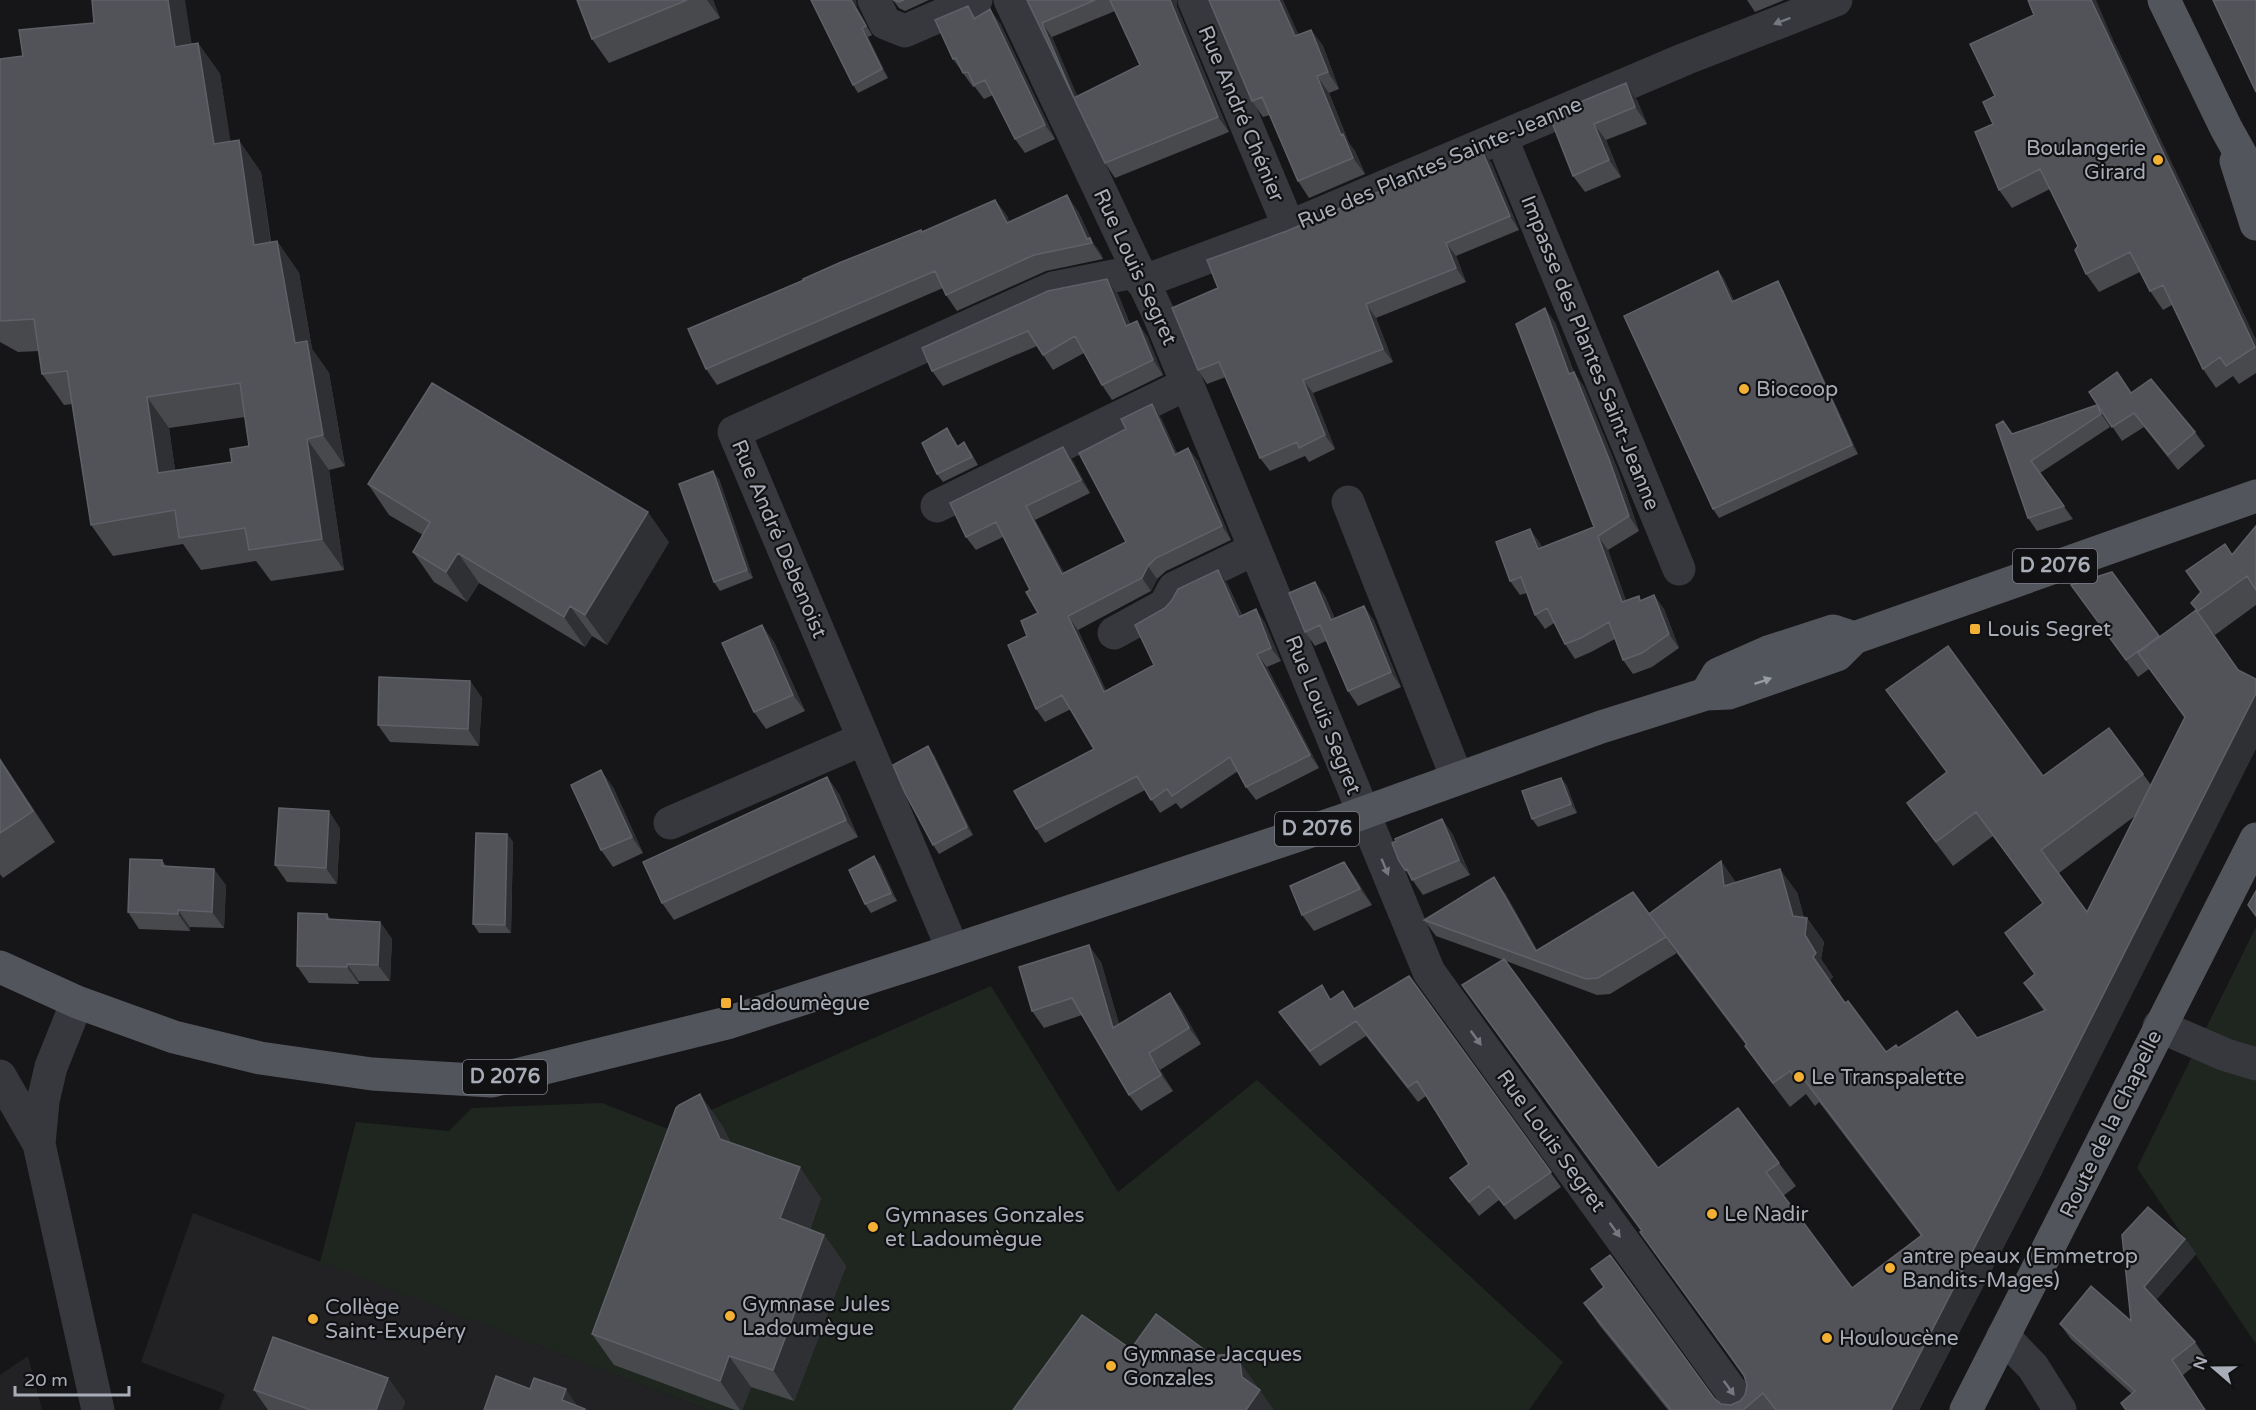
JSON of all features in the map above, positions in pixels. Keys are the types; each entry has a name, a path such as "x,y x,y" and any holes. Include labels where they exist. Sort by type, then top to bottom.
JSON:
{"main road":[{"path":"2164,0 2226,128 2256,182"},
{"path":"2226,128 2256,224"},
{"name":"D 2076","path":"0,967 77,1002 174,1038 260,1058 372,1074 492,1081 727,1023 940,955 1363,813 1601,727 1706,694 1729,693 1838,655 1854,638 2256,496"},
{"name":"Route de la Chapelle","path":"1966,1410 2034,1279 2159,1026 2256,839"}],"street":[{"path":"874,0 885,23 905,31 976,0"},
{"name":"Rue Louis Segret","path":"1010,0 1158,313 1429,972 1745,1410"},
{"name":"Rue André Chénier","path":"1194,0 1289,227"},
{"name":"Rue des Plantes Sainte-Jeanne","path":"1141,276 1289,227 1685,59 1836,0"},
{"name":"Impasse des Plantes Saint-Jeanne","path":"1501,137 1678,569"},
{"name":"Rue André Debenoist","path":"940,955 863,739 734,432 1053,288 1141,276"},
{"path":"938,506 1187,384"},
{"path":"1348,502 1457,778"},
{"path":"1114,633 1165,605 1174,588 1255,549"},
{"path":"670,823 863,739"},
{"path":"39,1144 43,1101 51,1067 77,1002"},
{"path":"2159,1026 2256,1064"},
{"path":"0,1076 39,1144 98,1410"},
{"path":"2003,1336 2033,1367 2060,1410"}],"shaded area":[{"path":"2256,927 2256,1344 2137,1168"},
{"name":"Gymnases Gonzales et Ladoumègue","path":"991,986 1118,1192 1257,1080 1563,1362 1529,1410 708,1410 320,1262 356,1122 449,1131 472,1108 602,1103 668,1129"},
{"name":"Collège Saint-Exupéry","path":"193,1213 708,1410 219,1410 225,1394 141,1362"},
{"path":"28,1356 42,1410 0,1410 0,1375"}],"building":[{"path":"92,0 168,0 175,47 198,43 214,144 239,140 254,245 277,241 295,343 307,341 323,435 307,439 322,539 249,550 245,528 179,538 175,510 91,525 67,371 42,374 34,319 0,321 0,59 23,56 19,30 94,23","holes":["240,383 249,446 230,449 232,462 158,473 147,397"]},
{"path":"577,0 687,0 592,39"},
{"path":"811,0 851,0 866,26 862,28 882,69 853,85"},
{"path":"1027,0 1095,0 1042,23 1074,98 1140,65 1110,0 1170,0 1218,117 1105,163"},
{"path":"1209,0 1279,0 1295,36 1311,30 1328,72 1317,76 1353,158 1298,181 1262,97 1252,101"},
{"path":"2028,0 2091,0 2255,347 2226,366 2220,357 2203,369 2163,285 2150,291 2130,252 2086,274 2075,250 2078,246 2040,169 1999,190 1975,132 1993,124 1983,102 1995,96 1970,44 2034,15"},
{"path":"2213,0 2256,0 2256,92"},
{"path":"968,6 974,19 990,9 1045,125 1015,139 985,80 974,85 968,72 963,73 956,58 953,59 935,20"},
{"path":"1626,83 1635,107 1594,124 1609,160 1573,176 1549,115"},
{"path":"1481,148 1510,216 1446,243 1456,268 1366,304 1383,349 1303,380 1325,435 1299,448 1297,442 1260,458 1219,362 1198,370 1172,308 1218,288 1207,260 1287,231"},
{"path":"1067,195 1087,239 1090,238 1092,243 1034,255 946,295 935,271 706,369 688,329 839,263 921,230 922,232 995,200 1007,223"},
{"name":"Biocoop","path":"1718,271 1732,302 1778,281 1852,445 1713,509 1624,316"},
{"path":"1107,279 1126,326 1137,321 1153,360 1102,385 1075,336 1043,355 1028,331 932,371 922,348 1048,291"},
{"path":"1545,308 1569,374 1574,372 1629,516 1598,536 1622,602 1639,596 1640,601 1654,595 1669,634 1642,653 1623,660 1609,622 1565,644 1547,608 1535,615 1521,577 1510,581 1496,542 1530,529 1538,549 1594,527 1516,324"},
{"path":"2117,372 2131,393 2151,379 2195,432 2168,455 2134,413 2112,427 2089,392"},
{"path":"432,383 648,512 585,615 570,606 564,617 458,553 446,572 413,552 430,522 368,484"},
{"path":"1152,404 1175,455 1188,448 1222,526 1156,558 1148,566 1142,578 1068,616 1104,692 1154,665 1135,625 1165,608 1178,589 1218,570 1239,617 1256,609 1271,648 1257,654 1310,755 1246,787 1230,757 1172,796 1167,789 1151,800 1137,776 1036,829 1014,791 1094,749 1062,695 1036,709 1008,645 1027,636 1021,621 1038,613 1026,592 1030,590 996,522 966,537 950,503 1063,447 1081,480 1026,506 1062,574 1126,542 1079,453 1126,429 1121,419"},
{"path":"2097,405 2101,414 2031,461 2064,506 2028,518 1996,425 2003,421 2012,434"},
{"path":"947,428 957,447 964,442 972,457 937,474 922,443"},
{"path":"713,471 747,570 714,582 679,484"},
{"path":"2256,526 2256,590 2247,576 2198,611 2191,603 2201,592 2186,571 2225,544 2232,555"},
{"path":"2112,572 2159,636 2126,660 2071,585"},
{"path":"1315,582 1331,620 1364,606 1391,672 1348,691 1320,625 1305,632 1289,593"},
{"path":"2196,610 2238,670 2256,679 2256,693 1891,1410 1776,1410 1763,1393 1743,1410 1671,1410 1584,1303 1604,1287 1591,1269 1610,1255 1714,1398 1721,1404 1731,1405 1740,1401 1745,1395 1747,1385 1744,1375 1462,985 1504,959 1658,1168 1738,1108 1779,1163 1766,1172 1852,1288 1922,1235 1803,1078 1798,1082 1790,1071 1773,1083 1745,1046 1747,1044 1649,914 1721,861 1724,886 1780,869 1793,916 1807,918 1805,935 1816,953 1813,957 1845,1003 1848,1001 1886,1052 1896,1045 1898,1048 1957,1011 1977,1038 2046,1010 2024,983 2035,974 2005,933 2043,903 1976,812 1936,842 1907,803 1947,772 1886,690 1948,646 2043,776 2109,728 2143,774 2041,850 2087,912 2185,717 2138,653"},
{"path":"762,625 793,695 754,712 722,643"},
{"path":"379,677 470,681 468,729 378,725"},
{"path":"928,746 967,827 933,845 893,765"},
{"path":"0,760 33,811 0,833"},
{"path":"601,770 632,837 601,850 571,785"},
{"path":"827,777 846,820 662,903 643,862"},
{"path":"1561,778 1571,804 1532,819 1522,791"},
{"path":"279,808 329,811 326,868 275,865"},
{"path":"1442,819 1459,860 1412,880 1407,869 1405,870 1399,861 1392,843 1396,841 1395,839"},
{"path":"476,833 507,834 505,925 473,924"},
{"path":"874,856 891,893 865,904 849,870"},
{"path":"130,859 162,860 162,866 214,869 212,912 178,910 178,914 128,912"},
{"path":"1344,862 1360,889 1302,915 1290,886"},
{"path":"1494,877 1536,951 1633,892 1666,937 1598,978 1586,979 1424,920"},
{"path":"2256,891 2256,916 2248,905"},
{"path":"298,913 327,914 327,919 380,922 378,965 297,966"},
{"path":"1089,945 1113,1028 1170,993 1189,1028 1149,1053 1161,1075 1129,1095 1072,998 1032,1011 1019,967"},
{"path":"1409,976 1551,1172 1504,1205 1489,1186 1469,1202 1450,1178 1469,1164 1417,1081 1408,1087 1356,1021 1310,1051 1279,1012 1322,985 1330,1000 1343,991 1354,1009"},
{"name":"Gymnase Jules Ladoumègue","path":"700,1094 720,1139 800,1167 780,1218 824,1235 773,1370 729,1356 720,1381 592,1334 676,1108"},
{"path":"2148,1207 2185,1239 2144,1287 2195,1342 2172,1360 2205,1410 2126,1410 2121,1403 2135,1391 2060,1324 2091,1286 2131,1321 2122,1235"},
{"path":"1156,1314 1213,1356 1229,1354 1240,1362 1242,1377 1260,1390 1246,1410 1013,1410 1082,1315 1131,1349"},
{"path":"273,1337 388,1378 376,1410 311,1410 254,1390"},
{"path":"496,1376 530,1389 534,1378 566,1389 562,1400 585,1410 484,1410"}],"place":[{"name":"Boulangerie Girard","path":"2158,160"},
{"name":"Biocoop","path":"1744,389"},
{"name":"Louis Segret","path":"1975,629"},
{"name":"Ladoumègue","path":"726,1003"},
{"name":"Le Transpalette","path":"1799,1077"},
{"name":"Le Nadir","path":"1712,1214"},
{"name":"Gymnases Gonzales et Ladoumègue","path":"873,1227"},
{"name":"antre peaux (Emmetrop Bandits-Mages)","path":"1890,1268"},
{"name":"Gymnase Jules Ladoumègue","path":"730,1316"},
{"name":"Collège Saint-Exupéry","path":"313,1319"},
{"name":"Houloucène","path":"1827,1338"},
{"name":"Gymnase Jacques Gonzales","path":"1111,1366"}]}
